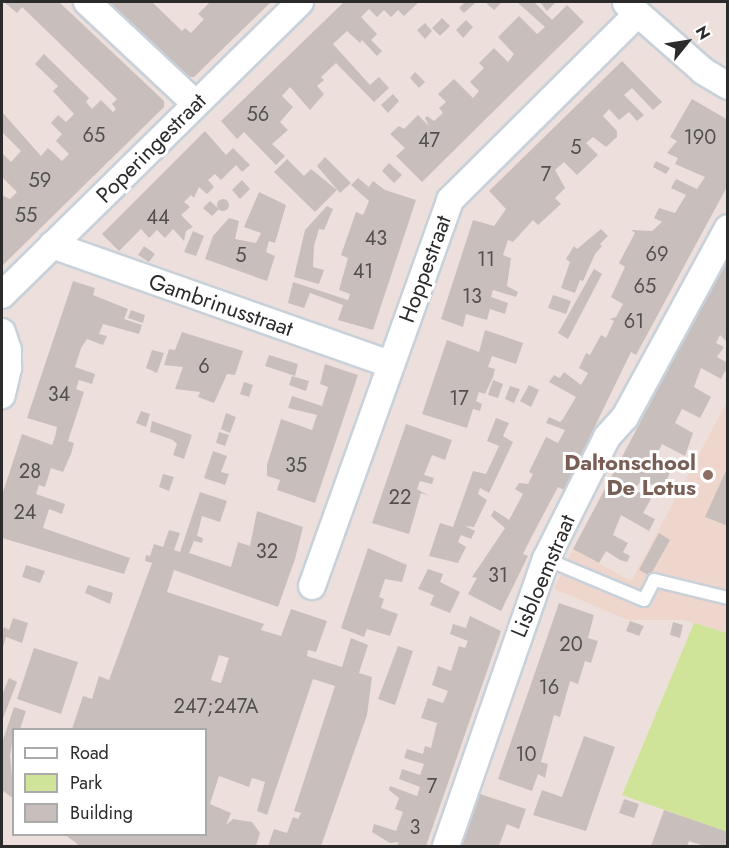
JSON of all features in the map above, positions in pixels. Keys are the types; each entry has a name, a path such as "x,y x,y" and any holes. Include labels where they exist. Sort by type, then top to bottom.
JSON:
{"street":[{"path":"87,2 196,104"},
{"name":"Poperingestraat","path":"2,295 300,2"},
{"path":"630,8 728,86"},
{"name":"Hoppestraat","path":"312,586 450,200 630,8"},
{"name":"Lisbloemstraat","path":"446,846 546,559 607,437 625,417 728,228"},
{"name":"Gambrinusstraat","path":"52,245 390,364"},
{"path":"2,332 8,350 8,368 2,395"}],"lane":[{"path":"546,559 644,600 654,580 728,598"}],"shaded area":[{"name":"Daltonschool De Lotus","path":"727,402 727,633 683,620 628,620 554,589 573,549 631,581"}],"green space":[{"path":"694,623 727,633 727,832 622,795"}],"building":[{"path":"4,2 59,2 164,101 164,107 2,266 2,195 10,199 17,192 2,177 2,153 11,162 21,151 2,132 2,112 41,156 48,148 62,161 69,154 56,141 62,134 51,123 58,115 66,122 74,114 53,91 58,86 35,64 44,54 89,98 86,102 92,109 101,100 113,112 116,109 112,104 117,99 22,7 17,13"},
{"path":"108,2 152,2 182,31 185,28 191,33 204,19 198,14 210,2 271,2 194,77 188,77"},
{"path":"344,2 419,2 404,16 398,10 391,17 384,10 377,17 369,9 361,17 377,34 371,40 382,51 377,56 362,40 360,43 347,31 333,44 370,85 379,77 389,88 374,102 336,63 321,77 324,80 317,86 324,94 310,110 290,87 282,96 293,107 280,122 288,130 272,144 285,156 276,165 244,132 237,139 221,121"},
{"path":"465,2 476,2 464,13 459,8"},
{"path":"485,2 502,2 494,10"},
{"path":"517,2 534,2 552,20 567,5 584,22 422,182 396,156 405,148 390,134 399,126 404,129 418,115 429,126 425,118 427,116 434,121 443,113 439,108 446,102 438,94 454,79 473,98 479,91 470,82 484,68 479,63 494,48 508,62 514,54 498,37 519,16 537,34 545,27"},
{"path":"540,2 556,2 547,11"},
{"path":"442,18 450,26 440,36 432,28"},
{"path":"466,20 473,27 463,38 456,30"},
{"path":"425,23 432,31 425,39 417,30"},
{"path":"622,61 662,102 653,110 632,88 624,95 644,115 637,121 629,112 619,120 609,109 603,116 617,131 617,137 606,147 593,137 586,143 598,155 577,175 564,162 555,170 565,188 555,198 561,204 538,225 533,220 513,242 508,240 503,255 511,258 507,286 518,292 516,297 493,290 491,297 508,303 505,314 490,309 487,320 466,314 463,327 441,319 473,220 494,226 506,209 489,191"},
{"path":"415,72 425,82 419,88 410,78"},
{"path":"393,94 399,101 388,113 381,105"},
{"path":"692,99 728,120 728,185 636,355 631,352 564,490 558,487 523,554 528,556 501,611 468,594 477,578 472,577 505,528 491,516 494,510 509,520 523,494 515,489 519,483 528,484 533,474 529,472 546,437 558,443 565,430 546,423 549,417 560,422 576,397 549,382 554,375 560,378 564,372 581,385 588,373 579,368 586,353 590,355 601,335 606,338 614,321 610,319 616,317 623,304 611,297 625,267 619,263 635,233 631,230 652,231 662,222 654,218 659,208 675,213 686,195 671,188 676,179 697,189 705,177 675,164 678,158 667,153 677,141 670,137"},
{"path":"205,131 226,155 233,148 250,165 242,172 236,165 221,180 215,174 208,180 214,187 207,194 199,187 194,198 191,195 184,202 190,207 181,215 193,227 186,231 184,241 173,229 165,238 157,230 149,238 141,229 119,251 102,234"},
{"path":"325,157 351,183 340,193 317,166"},
{"path":"287,159 304,176 311,169 337,190 315,212 274,172"},
{"path":"656,161 670,168 666,174 653,167"},
{"path":"389,163 402,175 394,183 382,171"},
{"path":"358,178 369,187 373,181 385,190 416,200 373,330 338,320 343,305 310,293 304,308 288,303 293,282 348,300 350,294 339,290 348,258 341,255 356,212 363,215 369,201 351,185"},
{"path":"242,180 250,189 240,199 232,190"},
{"path":"259,192 286,205 275,243 269,241 266,252 275,256 267,281 205,259 213,236 229,218 239,221 235,239 256,243 261,233 244,227"},
{"path":"225,199 229,205 225,211 221,211 217,203"},
{"path":"210,201 219,209 212,216 203,208"},
{"path":"327,206 333,209 324,230 319,229 314,246 313,267 324,270 319,284 294,277 305,230"},
{"path":"601,229 608,236 600,244 602,246 595,254 583,281 580,280 575,293 561,288 570,262 566,259 574,246 577,249"},
{"path":"193,231 204,236 196,256 184,252"},
{"path":"144,246 155,254 149,262 138,255"},
{"path":"728,257 728,343 720,335 716,343 724,347 717,357 728,363 728,373 725,371 721,379 701,368 694,387 711,397 700,418 682,409 675,423 693,433 685,456 662,444 655,458 673,467 662,489 641,480 637,487 637,491 651,499 643,513 655,519 649,531 621,515 613,535 628,543 623,552 630,556 627,562 606,551 599,563 573,549"},
{"path":"594,269 602,274 568,339 558,333"},
{"path":"73,281 95,288 93,295 128,309 124,319 142,325 139,334 103,324 99,334 107,336 103,345 87,339 81,348 75,367 95,374 92,384 79,380 76,389 84,392 68,441 74,443 71,454 63,472 51,468 45,487 39,485 36,494 65,504 62,514 49,509 43,528 130,558 124,574 2,538 2,495 22,434 52,445 55,437 57,427 27,418"},
{"path":"553,295 571,301 566,314 548,308"},
{"path":"131,310 145,315 143,323 128,318"},
{"path":"485,330 523,343 516,364 492,356 488,367 495,369 493,377 485,394 479,392 476,401 482,404 480,411 473,409 467,428 422,414 447,340 479,352"},
{"path":"182,332 243,351 235,375 227,374 214,403 198,397 200,392 175,389 183,367 164,365 169,349 175,350"},
{"path":"152,350 164,353 157,373 146,368"},
{"path":"269,355 298,364 295,376 265,366"},
{"path":"325,364 358,375 315,503 277,490 280,480 267,476 267,465 281,419 312,430 317,415 288,408 292,396 322,406 328,387 320,384"},
{"path":"292,376 309,381 306,391 289,385"},
{"path":"493,380 503,384 498,398 488,395"},
{"path":"244,382 253,385 249,397 240,394"},
{"path":"529,385 539,390 531,407 520,401"},
{"path":"510,386 520,389 514,403 505,399"},
{"path":"141,411 150,414 146,427 136,423"},
{"path":"226,413 236,417 230,433 221,429"},
{"path":"496,418 509,423 503,436 513,442 489,493 480,488 478,494 487,500 474,527 465,526 475,531 471,539 461,535 458,542 466,547 458,563 429,556 440,523 453,527 473,471 486,474 499,446 487,441"},
{"path":"152,421 192,435 184,459 173,455 177,444 173,440 150,432"},
{"path":"406,424 452,440 445,460 432,455 424,475 434,478 432,484 420,481 417,489 429,496 421,493 409,534 372,523"},
{"path":"219,432 229,435 225,446 216,443"},
{"path":"213,451 227,456 221,472 229,474 225,485 204,478"},
{"path":"728,466 728,526 705,517"},
{"path":"163,474 174,477 169,491 159,487"},
{"path":"200,492 227,501 220,522 202,516 197,536 203,538 202,543 194,541 189,553 231,567 238,542 250,546 257,511 303,527 295,559 278,607 174,570 167,592 264,624 261,630 281,636 291,609 327,621 316,652 308,650 307,656 342,667 351,638 368,645 359,673 372,677 367,715 321,846 268,846 274,829 287,833 293,817 298,819 301,813 294,811 335,686 313,679 267,815 257,811 265,782 252,778 249,787 219,776 210,804 231,813 226,825 233,819 252,822 260,833 256,846 80,846 67,836 207,836 207,728 72,728 83,696 92,699 99,676 109,680 152,563 145,561 146,555 150,556 154,544 163,547 169,530 180,533 174,550 180,552","holes":["219,655 229,658 221,683 211,680"]},
{"path":"659,533 670,540 650,576 639,570"},
{"path":"368,548 407,565 402,582 385,579 379,597 384,599 381,608 398,614 390,636 367,629 364,637 341,628"},
{"path":"26,565 45,571 40,583 22,577"},
{"path":"428,569 443,574 440,582 460,592 450,613 430,605 434,595 418,589"},
{"path":"88,585 113,593 110,604 85,593"},
{"path":"559,603 594,615 588,638 598,641 591,663 585,661 578,684 570,681 560,717 554,715 541,762 548,764 545,778 538,774 532,791 498,779"},
{"path":"470,616 501,631 426,846 397,846 399,842 390,843 372,832 374,824 396,831 403,812 395,809 399,798 389,790 390,786 417,796 420,787 399,779 402,769 420,775 424,764 404,758 407,749 423,754 425,746 431,748 437,723 421,718 428,698 443,703 448,691 432,685 438,666 451,671 459,646 465,648 468,641 450,634 453,624 466,628"},
{"path":"13,618 28,623 22,643 6,637 2,651 4,627 9,630"},
{"path":"630,621 644,626 639,636 626,631"},
{"path":"673,622 683,625 680,638 670,635"},
{"path":"398,646 413,651 395,705 378,699"},
{"path":"34,648 78,662 61,714 17,699"},
{"path":"9,678 17,682 2,721 2,695"},
{"path":"14,707 26,711 20,728 12,728 10,756 12,798 2,790 2,743"},
{"path":"584,736 615,747 586,831 533,815 542,790 562,797"},
{"path":"480,794 526,809 519,829 507,824 499,846 462,846"},
{"path":"624,799 639,804 634,818 619,813"},
{"path":"664,810 728,832 728,846 705,846 689,841 687,846 651,846"}],"place":[{"name":"Daltonschool De Lotus","path":"708,475"}]}
